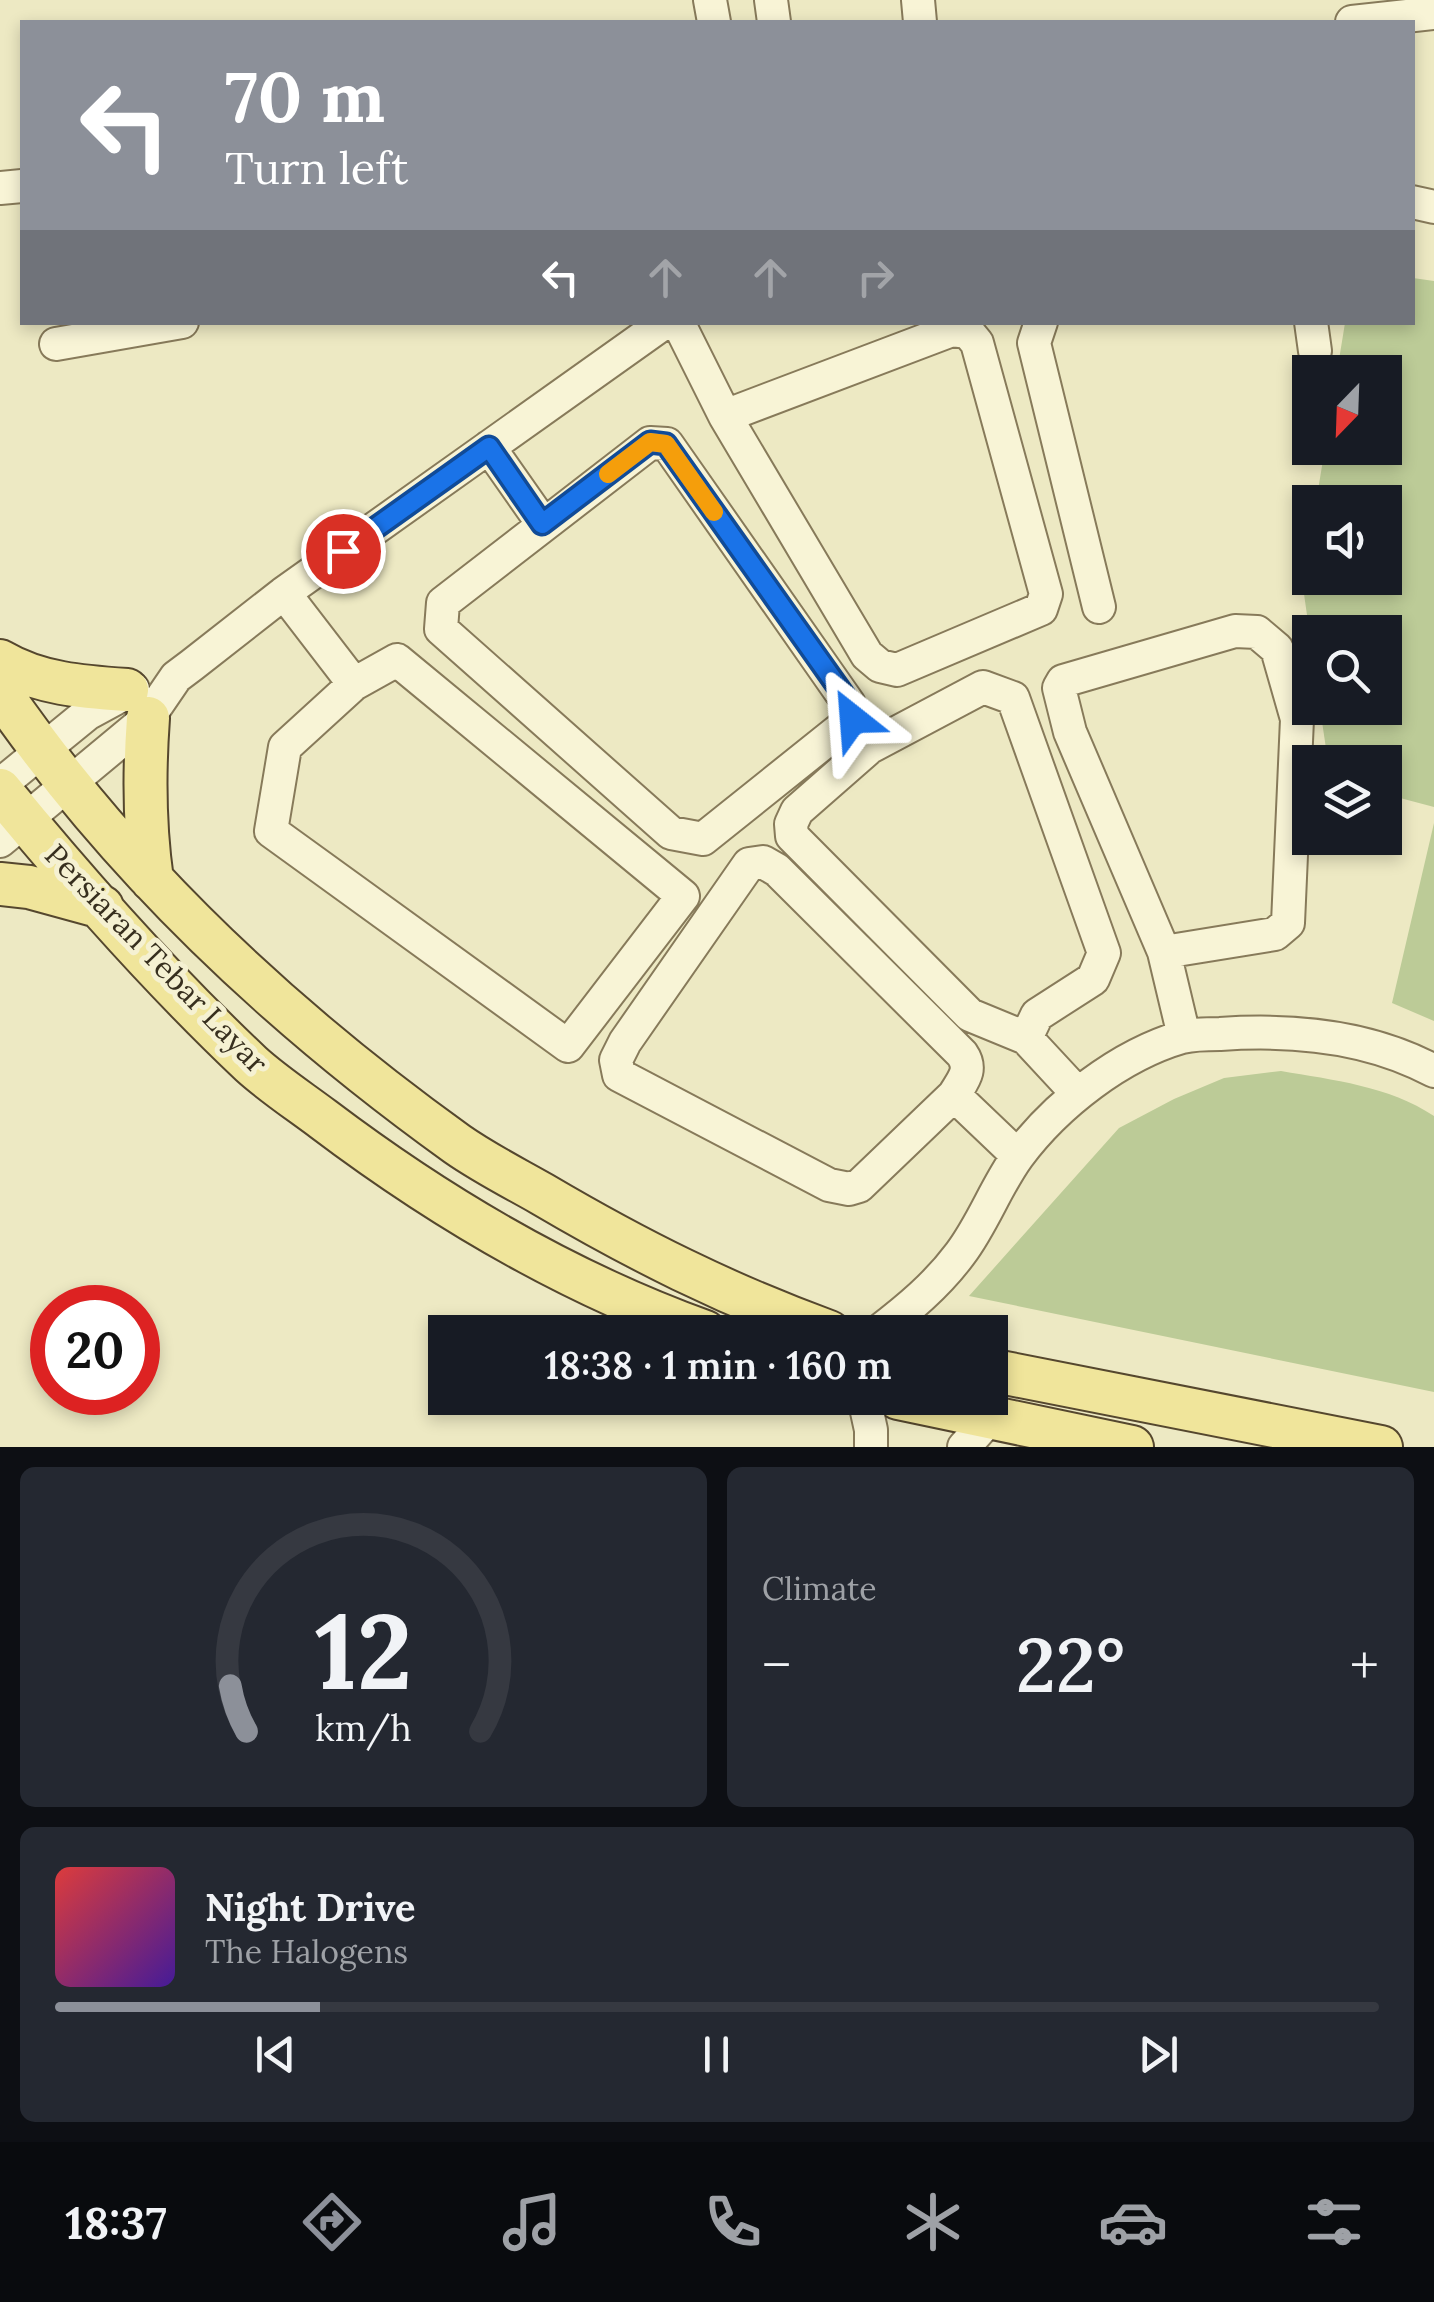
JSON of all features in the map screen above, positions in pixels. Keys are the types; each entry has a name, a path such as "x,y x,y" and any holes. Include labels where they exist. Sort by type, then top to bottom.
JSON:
{"main road":[{"path":"0,661 42,679 138,704 152,880"},
{"name":"Persiaran Tebar Layar","path":"0,692 40,750 152,880 296,1018 460,1146 637,1250 783,1315"},
{"name":"Persiaran Tebar Layar","path":"6,809 254,1066 371,1155 496,1236 662,1315"},
{"path":"0,884 29,887 102,907"},
{"path":"1008,1374 1382,1447"},
{"path":"936,1415 977,1433 1132,1447"}],"street":[{"path":"1370,20 1434,13"},
{"path":"56,344 165,325"},
{"path":"6,809 68,784 138,704 284,593 661,325"},
{"path":"680,325 725,416 867,656 880,666 897,670 1041,608 1046,594 977,342 968,332 952,330 725,416"},
{"path":"1040,325 1034,343 1099,607"},
{"path":"650,442 666,444 850,704 853,719 703,839 672,832 441,629 443,603 542,524 650,442"},
{"path":"489,447 542,524"},
{"path":"284,593 354,684"},
{"path":"1164,952 1274,934 1288,923 1297,719 1277,649 1257,632 1235,631 1063,682 1059,688 1070,732 1164,952 1184,1036"},
{"path":"397,660 683,896 568,1046 271,831 285,748 354,684 397,660"},
{"path":"1026,1038 1037,1015 1093,979 1104,953 1012,698 984,686 870,747 797,811 790,824 792,836 970,1015 1026,1038 1078,1094"},
{"path":"6,809 40,750 87,714 138,704"},
{"path":"764,862 777,870 962,1054 968,1063 967,1072 954,1095 859,1186 849,1190 829,1185 618,1075 616,1060 624,1042 749,864 764,862"},
{"path":"900,1315 961,1253 1018,1156 1078,1094 1122,1062 1184,1036 1260,1031 1337,1037 1412,1059 1434,1071"},
{"path":"954,1095 1018,1156"},
{"path":"868,1415 871,1447"}],"green space":[{"path":"1415,278 1434,281 1434,807 1402,799 1402,745 1325,745 1323,725 1402,725 1402,615 1307,615 1304,595 1402,595 1402,485 1319,485 1322,465 1402,465 1402,355 1340,355 1345,325 1415,325"},
{"path":"1434,823 1434,1021 1392,1003"},
{"path":"1281,1071 1380,1091 1434,1116 1434,1392 969,1296 1119,1128 1224,1078"}],"slow traffic":[{"path":"608,474 650,442 666,444 714,512"}],"route":[{"path":"343,551 489,447 542,524 650,442 666,444 850,704 853,719"}]}
